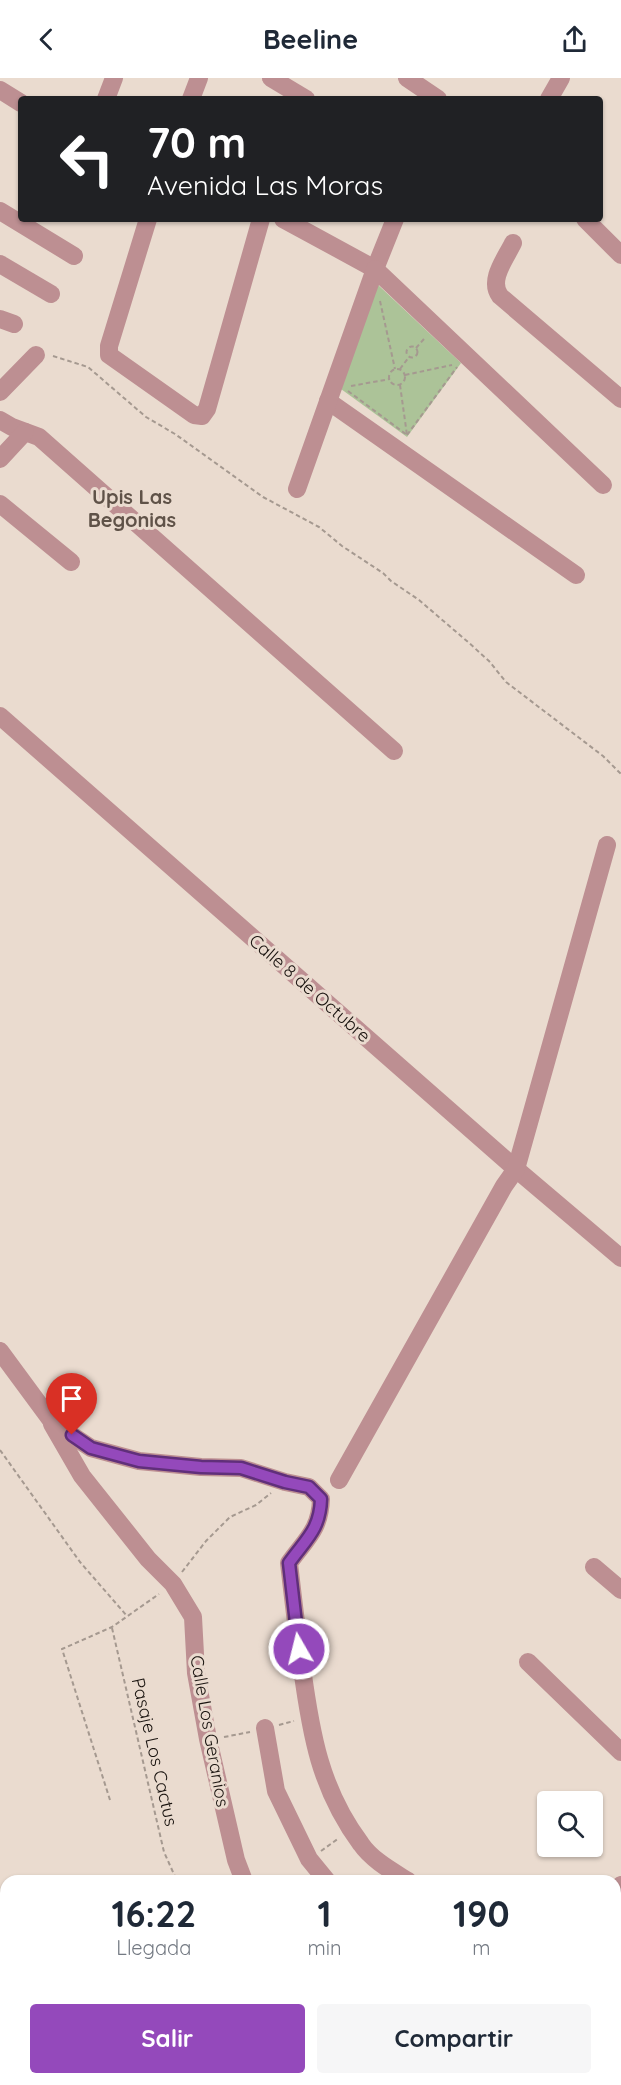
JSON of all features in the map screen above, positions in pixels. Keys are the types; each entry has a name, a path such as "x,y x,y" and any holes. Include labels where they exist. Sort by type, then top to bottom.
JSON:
{"street":[{"path":"107,96 114,78"},
{"path":"191,96 199,78"},
{"path":"271,78 301,96"},
{"path":"407,78 434,96"},
{"path":"551,96 561,78"},
{"path":"0,90 18,101"},
{"path":"0,211 18,222"},
{"path":"18,222 74,256"},
{"path":"147,222 109,355 194,415 202,416 207,409 260,222"},
{"path":"289,222 375,269 603,485"},
{"path":"297,489 394,222"},
{"path":"588,222 621,255"},
{"path":"513,243 495,280 495,289 500,296 621,399"},
{"path":"0,264 51,294"},
{"path":"0,392 44,355"},
{"path":"328,401 402,442 576,575"},
{"path":"0,420 39,437 394,751"},
{"path":"0,459 25,432"},
{"path":"0,504 71,562"},
{"name":"Calle 8 de Octubre","path":"0,716 516,1169 621,1258"},
{"path":"339,1480 516,1169 607,845"},
{"path":"0,1351 53,1423 91,1448 139,1461 241,1468 309,1487 321,1499 316,1527 289,1563 310,1729 331,1794 351,1829 362,1846 398,1875"},
{"name":"Calle Los Geranios","path":"42,1407 82,1476 148,1559 173,1584 193,1617 196,1673 210,1751 236,1860 242,1875"},
{"path":"594,1567 621,1590"},
{"path":"528,1662 621,1752"},
{"path":"265,1728 276,1791 309,1859 322,1875"}],"path":[{"path":"379,296 398,369 405,375"},
{"path":"416,348 428,333"},
{"path":"410,357 407,352 408,348 411,346 416,348"},
{"path":"400,385 392,383 389,375 410,357 417,356 416,348"},
{"path":"44,355 88,367 146,417 176,434 263,497 319,527 342,546 383,573 468,642 489,661 506,682 603,756 621,774"},
{"path":"402,442 460,363 405,375"},
{"path":"402,442 400,385 405,375"},
{"path":"390,379 343,388 402,442"},
{"path":"0,1450 80,1562 127,1616"},
{"name":"Pasaje Los Cactus","path":"112,1627 164,1852 174,1875"},
{"path":"62,1650 110,1800"},
{"path":"309,1859 351,1829"}],"green space":[{"path":"376,283 461,363 407,437 341,389"}],"district":[{"name":"Upis Las Begonias","path":"132,508"}],"route":[{"path":"72,1435 91,1448 139,1461 241,1468 309,1487 321,1499 320,1514 316,1527 289,1563 299,1649"}]}
